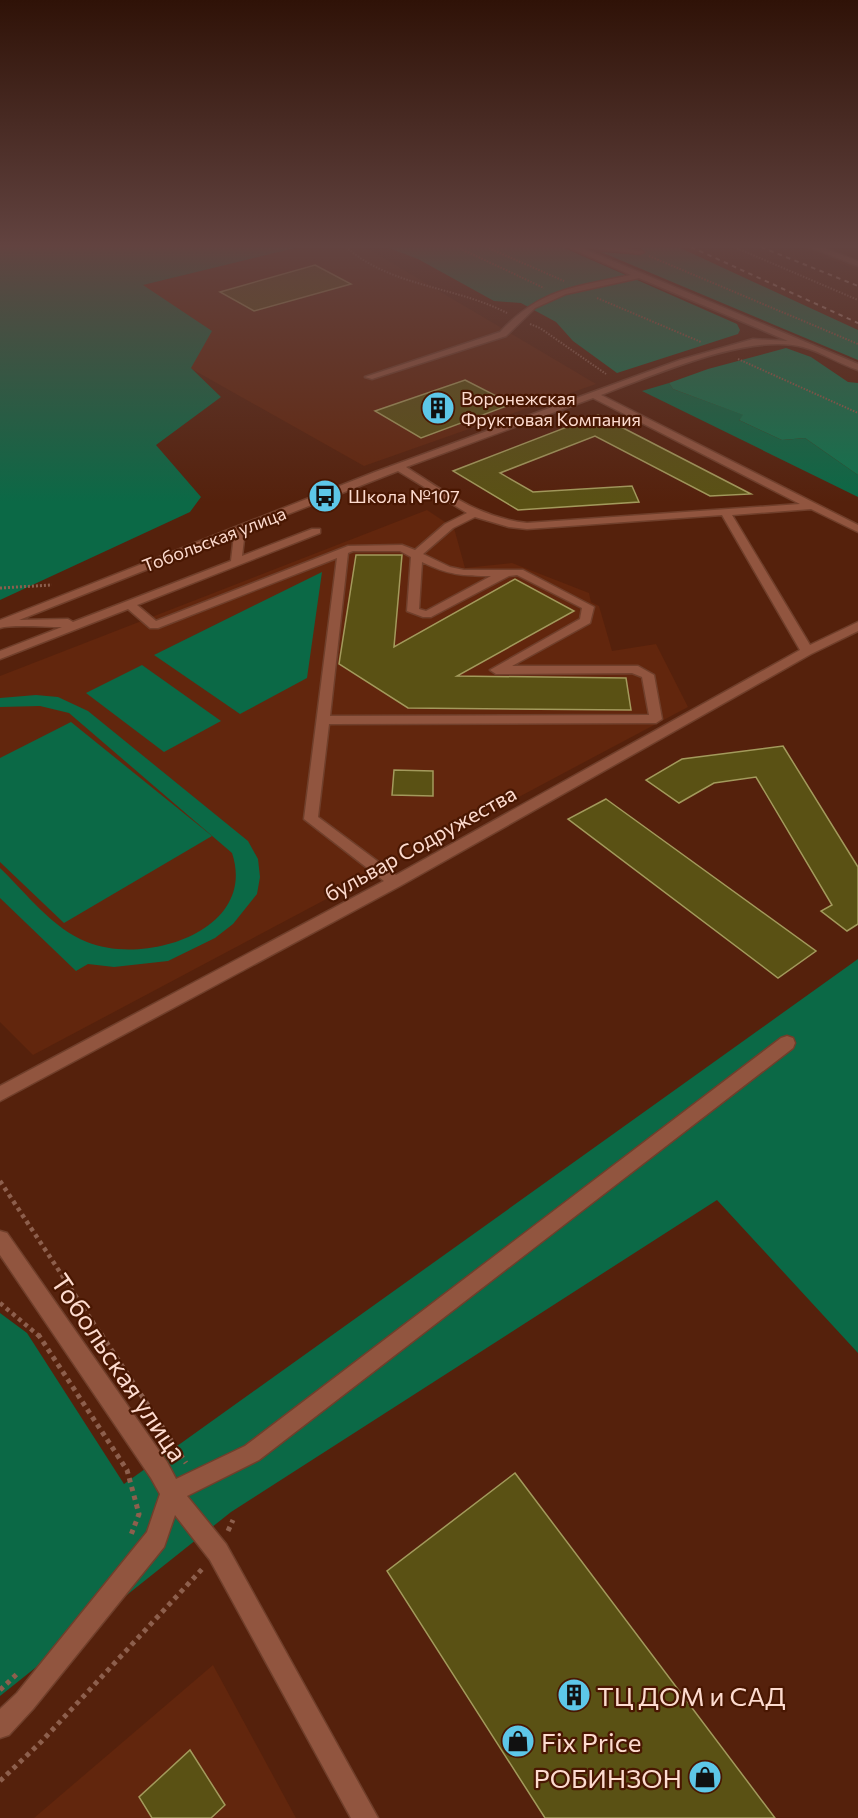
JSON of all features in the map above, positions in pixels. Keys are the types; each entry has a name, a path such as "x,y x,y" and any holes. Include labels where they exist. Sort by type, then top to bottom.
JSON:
{"street":[{"path":"369,377 505,332"},
{"path":"682,362 733,341 743,332"},
{"path":"774,332 858,368"},
{"name":"Тобольская улица","path":"3,622 399,467 682,362 753,342 804,344"},
{"path":"593,395 858,529"},
{"path":"399,467 473,514 507,525 528,526 812,506"},
{"path":"725,512 807,651"},
{"path":"473,514 449,526 417,554 413,611 427,615 507,572"},
{"path":"236,562 240,529"},
{"path":"0,655 316,531"},
{"path":"129,604 154,626 352,548 402,548 447,570 464,573 519,572 588,607 586,621 496,670 634,669 648,675 656,719 322,720"},
{"path":"343,551 311,819 395,882"},
{"path":"3,622 18,624 80,623"},
{"name":"бульвар Содружества","path":"0,1094 395,882 807,651 858,626"},
{"path":"365,1818 218,1552 171,1493 252,1453 787,1043"},
{"name":"Тобольская улица","path":"0,1239 159,1470 171,1493 156,1539 26,1701 0,1726"}],"path":[{"path":"546,332 606,374"},
{"path":"829,332 858,344"},
{"path":"735,358 858,413"},
{"path":"0,588 52,585"},
{"path":"0,1181 183,1462 190,1464"},
{"path":"0,1303 35,1330 127,1470 139,1514 127,1547"},
{"path":"0,1782 41,1742 183,1588"},
{"path":"0,1690 26,1666"}],"shaded area":[{"path":"170,332 508,332 596,384 364,466 190,368"},
{"path":"427,510 454,528 465,568 512,563 589,593 591,602 599,606 612,651 656,644 688,707 33,1055 0,1022 0,676"},
{"path":"213,1665 296,1818 34,1818"}],"green space":[{"path":"0,332 212,332 191,368 221,397 156,445 201,497 190,512 0,600"},
{"path":"565,332 739,332 617,373 573,341"},
{"path":"791,332 858,332 858,360"},
{"path":"786,348 811,357 848,382 858,383 858,475 805,438 782,440 739,420 743,415 673,389 669,383 708,369"},
{"path":"669,383 673,389 744,415 739,420 782,440 805,438 858,475 858,497 642,391"},
{"path":"322,572 307,678 240,714 154,655"},
{"path":"142,665 221,721 164,752 86,693"},
{"path":"36,695 58,697 88,711 248,841 258,859 260,877 257,894 233,924 215,938 168,961 114,967 88,964 76,971 0,898 0,868 51,919 75,936 87,942 111,948 138,949 165,945 191,936 213,922 228,903 236,880 232,853 69,713 40,706 0,707 0,698"},
{"path":"71,722 212,836 64,923 0,862 0,758"},
{"path":"858,959 858,1353 717,1200 231,1512 0,1696 0,1313 27,1333 124,1484"}],"building":[{"name":"Воронежская Фруктовая Компания","path":"465,380 512,404 421,438 375,411"},
{"path":"598,415 751,494 710,496 595,436 500,473 533,492 632,486 639,502 518,510 453,471"},
{"path":"356,555 402,555 394,647 515,579 574,611 457,676 626,678 631,710 408,708 339,664"},
{"path":"783,746 858,867 858,924 847,931 821,911 832,905 756,777 714,783 679,803 646,780 682,759"},
{"path":"394,770 433,771 433,796 392,795"},
{"path":"606,799 816,951 778,978 568,819"},
{"name":"ТЦ ДОМ и САД","path":"515,1473 775,1818 545,1818 387,1571"},
{"path":"190,1750 225,1805 211,1818 152,1818 139,1797"}],"place":[{"name":"Воронежская Фруктовая Компания","path":"438,408"},
{"name":"Школа №107","path":"325,496"},
{"name":"ТЦ ДОМ и САД","path":"574,1695"},
{"name":"Fix Price","path":"518,1741"},
{"name":"РОБИНЗОН","path":"705,1777"}]}
